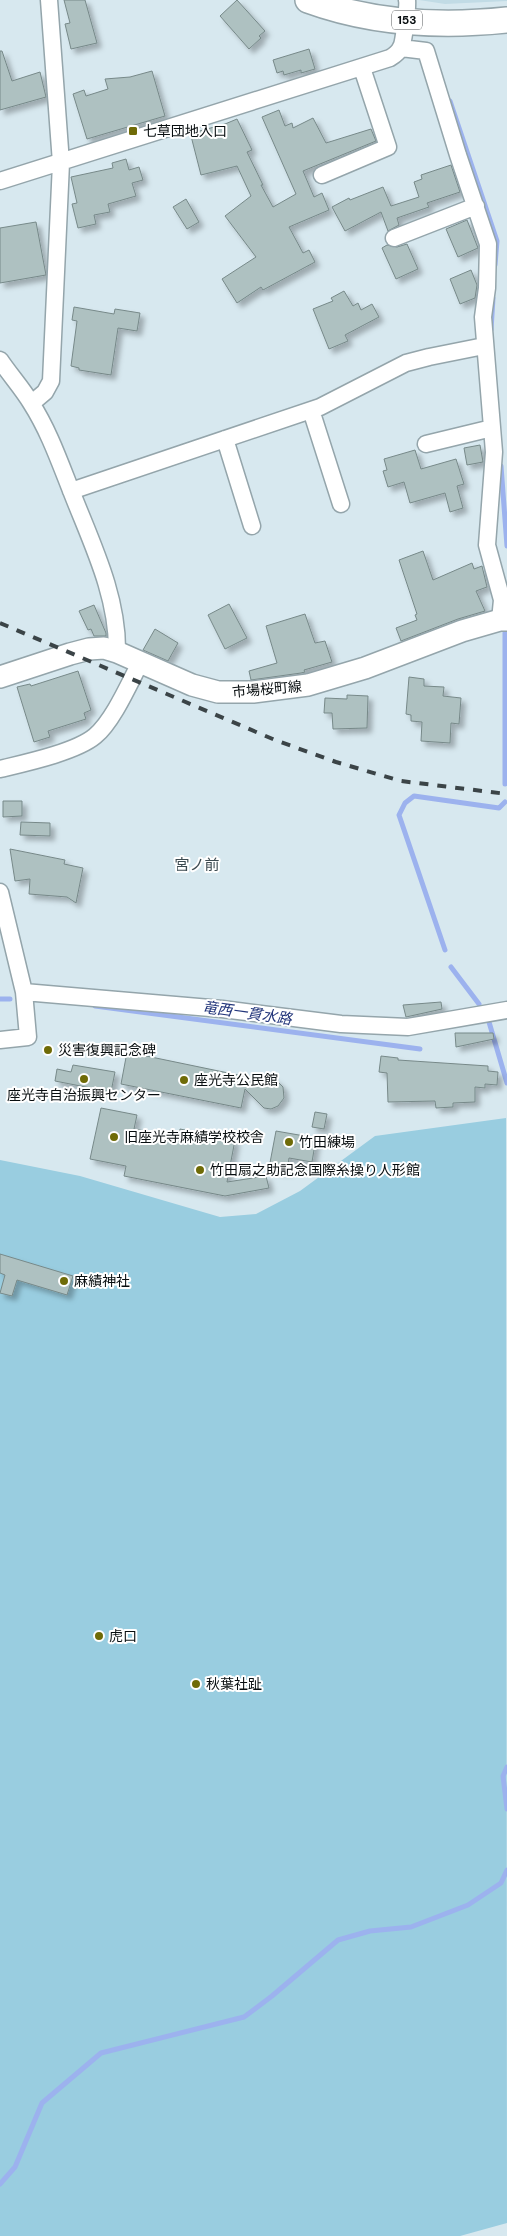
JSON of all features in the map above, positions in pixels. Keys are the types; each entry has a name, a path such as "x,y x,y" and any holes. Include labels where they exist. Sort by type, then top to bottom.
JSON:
{"highway":[{"name":"153","path":"308,0 377,18 406,10 467,23 507,20"}],"main road":[{"name":"市場桜町線","path":"0,678 89,649 104,648 192,685 218,692 271,690 308,685 364,668 462,631 504,620"}],"street":[{"path":"32,403 45,392 51,381 61,163 49,0"},
{"path":"0,181 390,58 401,48 404,39 406,10"},
{"path":"401,48 426,51 488,244 487,288 483,317 494,452 487,545 502,600 504,620"},
{"path":"322,174 388,147 362,68"},
{"path":"394,238 476,206"},
{"path":"71,491 311,410 406,363 484,346"},
{"path":"0,360 32,403 71,491 95,551 113,604 118,628 117,652"},
{"path":"311,410 341,504"},
{"path":"426,444 492,428"},
{"path":"225,439 252,526"},
{"path":"0,769 30,762 78,745 95,736 114,710 140,663"},
{"path":"0,892 24,992 28,1037 0,1040"},
{"path":"24,992 222,1008 341,1024 408,1027 507,1010"}],"shaded area":[{"path":"419,0 507,0 507,1 445,4"},
{"path":"506,1118 507,2223 460,2236 0,2236 0,1160 80,1176 220,1217 256,1214 300,1191 375,1136"}],"building":[{"path":"64,0 85,0 97,43 71,49 65,24 70,23"},
{"path":"237,0 265,31 259,36 261,38 249,49 220,16"},
{"path":"309,49 315,69 301,73 301,70 284,75 283,71 277,73 273,60"},
{"path":"0,51 2,51 12,81 40,72 46,97 0,110"},
{"path":"152,71 165,116 87,139 73,94 84,90 86,96 108,89 105,79 130,77"},
{"path":"279,110 285,126 292,123 293,128 313,118 326,143 371,129 376,141 303,171 314,197 322,193 329,210 289,227 303,253 309,250 315,262 263,290 261,287 237,303 222,279 256,257 225,216 251,196 237,166 201,175 191,136 196,132 237,119 252,150 247,152 273,207 296,194 262,117"},
{"path":"126,159 129,170 139,167 143,180 132,183 136,196 108,204 110,212 94,215 96,224 78,228 72,204 77,203 71,177 113,168 112,163"},
{"path":"451,165 460,192 427,203 429,207 397,218 399,225 388,231 381,212 345,231 332,207 349,198 350,200 383,187 391,206 419,197 414,182 422,179 421,175"},
{"path":"186,199 199,222 187,229 173,207"},
{"path":"467,220 478,248 458,257 446,229"},
{"path":"36,222 46,275 0,283 0,228"},
{"path":"407,244 418,269 396,279 382,248 387,245 397,247"},
{"path":"471,270 477,285 475,298 460,304 450,279"},
{"path":"344,291 353,306 358,303 361,310 372,304 379,317 345,335 348,341 329,349 313,309 333,301 331,298"},
{"path":"74,307 114,314 115,309 140,313 137,331 118,328 111,375 79,370 79,368 71,366 77,321 72,320"},
{"path":"480,445 483,462 467,465 464,448"},
{"path":"415,450 421,469 456,459 464,484 457,486 463,508 450,512 445,493 410,503 404,482 388,487 383,471 387,470 384,459"},
{"path":"423,551 433,580 472,563 474,569 482,566 487,587 476,591 485,611 458,619 401,641 396,628 417,620 415,615 417,614 399,560"},
{"path":"229,604 247,638 225,649 208,615"},
{"path":"94,605 106,636 94,636 91,629 88,630 79,611"},
{"path":"305,614 315,643 325,641 332,662 304,670 305,672 301,673 251,680 249,671 277,663 266,626"},
{"path":"155,629 178,643 168,661 143,650"},
{"path":"78,671 91,710 84,713 86,719 48,731 50,737 34,742 17,687 30,684 31,686"},
{"path":"409,677 424,679 424,686 444,687 443,696 461,698 459,724 451,723 450,743 421,741 422,722 411,721 411,715 406,714"},
{"path":"347,695 368,696 367,728 333,729 332,713 324,713 325,698 347,699"},
{"path":"3,801 22,801 22,816 3,817"},
{"path":"21,822 50,823 50,836 20,835"},
{"path":"10,849 65,860 64,864 83,868 76,903 67,897 29,894 30,879 15,881"},
{"path":"441,1002 442,1009 406,1017 403,1005"},
{"path":"455,1033 493,1033 494,1039 456,1047"},
{"name":"座光寺公民館","path":"127,1052 262,1080 271,1078 283,1087 284,1098 278,1106 271,1109 264,1108 245,1089 241,1108 121,1084"},
{"path":"381,1056 398,1058 398,1060 488,1066 488,1071 498,1072 497,1085 485,1084 485,1088 475,1087 475,1102 453,1103 453,1107 436,1108 435,1101 388,1102 387,1073 379,1072"},
{"name":"座光寺自治振興センター","path":"73,1065 115,1072 111,1092 55,1081 57,1069 71,1072"},
{"path":"101,1108 137,1115 134,1129 179,1137 180,1129 235,1140 227,1182 266,1176 269,1188 225,1196 124,1176 126,1166 90,1159"},
{"path":"315,1112 327,1114 324,1129 312,1127"},
{"path":"276,1131 316,1138 312,1162 289,1158 287,1171 269,1168"},
{"path":"0,1254 73,1276 67,1295 17,1280 12,1296 0,1293 5,1275 0,1273"}],"waterway":[{"path":"450,101 497,241 495,265"},
{"path":"491,330 493,298"},
{"path":"501,466 507,546"},
{"path":"505,633 505,784"},
{"path":"445,950 399,815 405,803 414,796 499,808 505,802"},
{"path":"451,967 479,1004"},
{"name":"竜西一貫水路","path":"0,999 10,999"},
{"name":"竜西一貫水路","path":"95,1006 420,1049"},
{"path":"489,1022 507,1083"},
{"path":"507,1767 503,1776 507,1809"},
{"path":"0,2184 15,2167 42,2103 101,2053 244,2017 338,1940 370,1931 411,1927 468,1905 501,1883 507,1870"}],"railway":[{"path":"0,623 275,740 336,762 401,781 507,794"}],"place":[{"name":"七草団地入口","path":"133,131"},
{"name":"災害復興記念碑","path":"48,1050"},
{"name":"座光寺自治振興センター","path":"84,1079"},
{"name":"座光寺公民館","path":"184,1080"},
{"name":"旧座光寺麻績学校校舎","path":"114,1137"},
{"name":"竹田練場","path":"289,1142"},
{"name":"竹田扇之助記念国際糸操り人形館","path":"200,1170"},
{"name":"麻績神社","path":"64,1281"},
{"name":"虎口","path":"99,1636"},
{"name":"秋葉社趾","path":"196,1684"}],"district":[{"name":"宮ノ前","path":"197,865"}]}
